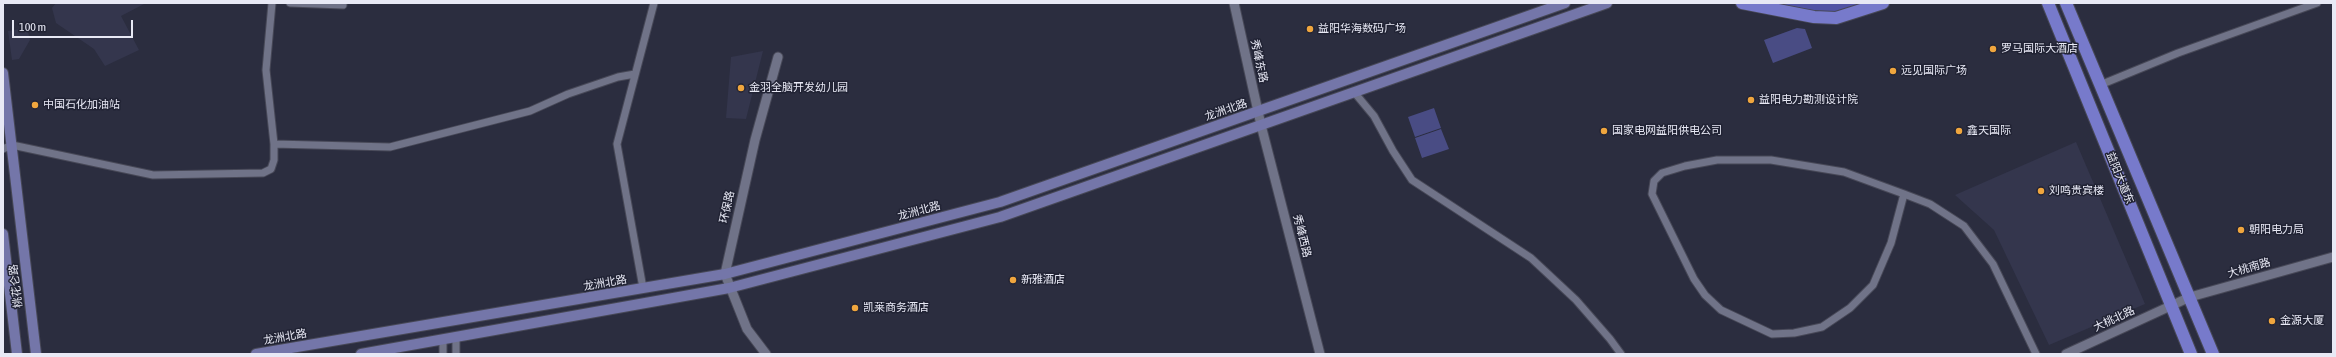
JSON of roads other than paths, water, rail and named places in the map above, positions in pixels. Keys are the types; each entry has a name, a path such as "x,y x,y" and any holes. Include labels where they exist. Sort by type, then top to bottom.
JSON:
{"main road":[{"name":"龙洲北路","path":"256,354 725,274 1000,202 1565,3"},
{"path":"361,354 729,288 1000,217 1607,3"},
{"path":"1742,3 1814,17 1836,18 1883,3"},
{"name":"益阳大道东","path":"2048,3 2192,354"},
{"path":"2066,3 2213,354"},
{"name":"桃花仑路","path":"3,73 7,146 36,354"},
{"name":"桃花仑路","path":"3,234 17,354"}],"street":[{"path":"7,146 153,175 264,173 271,169 274,160 274,144 266,70 272,3"},
{"path":"290,3 342,5 343,3"},
{"path":"643,288 617,144 654,3"},
{"name":"秀峰东路","path":"1234,3 1261,125"},
{"path":"2100,86 2178,53 2316,3"},
{"name":"环保路","path":"766,354 747,329 729,288 725,274 755,140 778,57"},
{"path":"274,144 390,147 530,111 568,94 618,77 635,74"},
{"path":"1354,92 1374,116 1393,151 1412,180 1531,258 1576,300 1621,354"},
{"name":"秀峰西路","path":"1261,125 1320,354"},
{"path":"1904,194 1892,243 1873,286 1850,308 1822,327 1794,333 1772,334 1721,310 1705,295 1694,279 1652,194 1654,181 1662,173 1685,166 1717,160 1771,160 1844,172 1904,194 1930,204 1964,226 1993,264 2036,354"},
{"name":"大桃南路","path":"2172,305 2190,297 2333,257"},
{"name":"大桃北路","path":"2066,354 2172,305"},
{"path":"456,337 456,354"},
{"path":"442,354 443,339"}],"place":[{"name":"益阳华海数码广场","path":"1310,29"},
{"name":"罗马国际大酒店","path":"1993,49"},
{"name":"远见国际广场","path":"1893,71"},
{"name":"金羽全脑开发幼儿园","path":"741,88"},
{"name":"益阳电力勘测设计院","path":"1751,100"},
{"name":"中国石化加油站","path":"35,105"},
{"name":"国家电网益阳供电公司","path":"1604,131"},
{"name":"鑫天国际","path":"1959,131"},
{"name":"刘鸣贵宾楼","path":"2041,191"},
{"name":"朝阳电力局","path":"2241,230"},
{"name":"新雅酒店","path":"1013,280"},
{"name":"凯莱商务酒店","path":"855,308"},
{"name":"金源大厦","path":"2272,321"}]}
